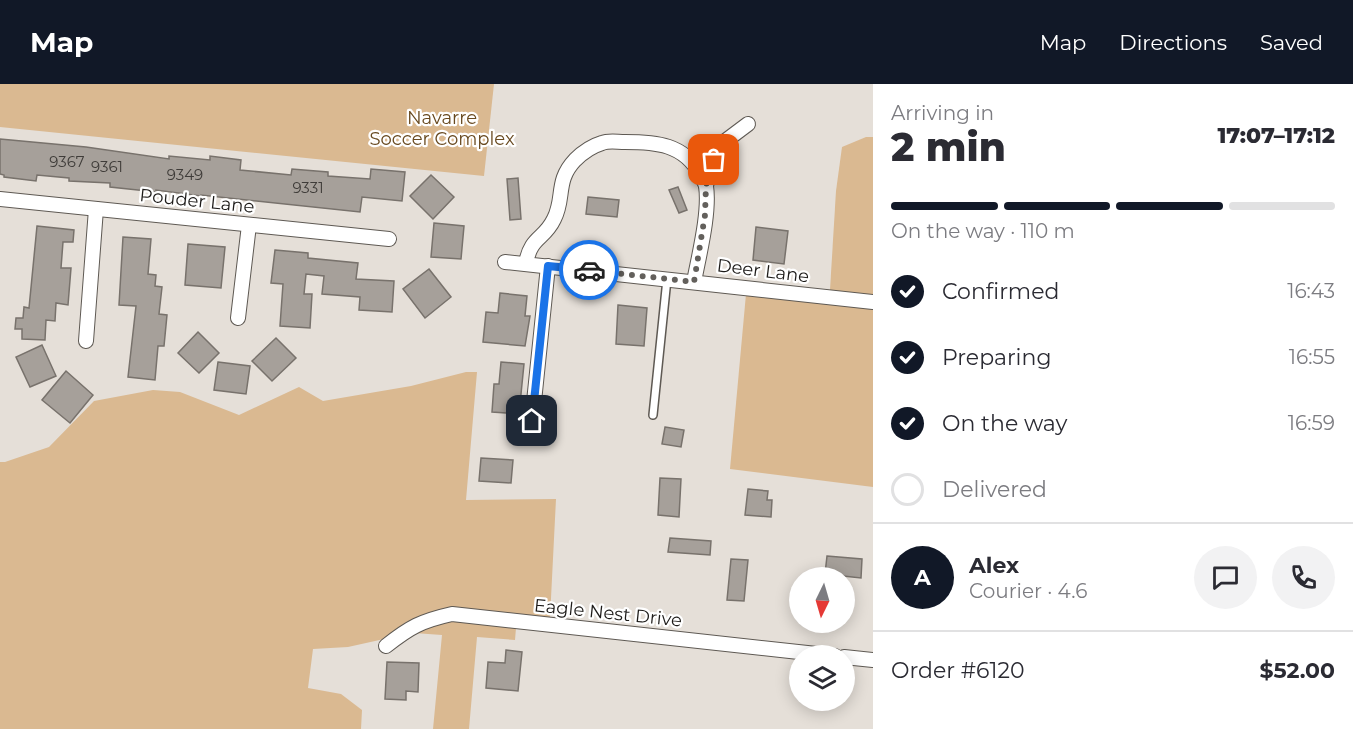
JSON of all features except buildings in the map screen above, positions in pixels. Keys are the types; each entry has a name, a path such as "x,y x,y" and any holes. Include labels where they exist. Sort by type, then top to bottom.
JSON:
{"street":[{"path":"694,282 705,215 706,185 720,145 748,124"},
{"path":"526,263 529,249 538,237 549,229 558,212 561,181 574,161 591,147 605,141 662,144 680,151 694,162 706,185"},
{"name":"Pouder Lane","path":"0,199 389,239"},
{"path":"86,341 96,209"},
{"path":"238,318 249,225"},
{"name":"Deer Lane","path":"505,262 873,302"},
{"path":"532,421 548,266"},
{"name":"Eagle Nest Drive","path":"386,646 408,629 426,620 452,614 789,651"},
{"path":"855,658 873,660"}],"lane":[{"path":"653,415 667,279"}],"green space":[{"name":"Navarre Soccer Complex","path":"0,84 494,84 484,176 0,127"},
{"path":"866,137 873,137 873,295 830,290 836,191 842,147"},
{"path":"746,294 873,309 873,487 730,469"},
{"path":"466,372 477,372 466,500 556,499 550,618 450,608 425,614 406,622 384,639 348,647 313,649 308,688 341,694 362,710 361,729 0,729 0,462 49,447 94,401 153,390 180,392 239,415 299,387 323,401 411,386"},
{"path":"452,621 516,628 515,640 477,637 469,729 433,729 442,635 414,633"}],"way so far":[{"path":"589,270 694,282 705,215 706,185 714,160"}],"route":[{"path":"532,421 548,266 589,270"}]}
